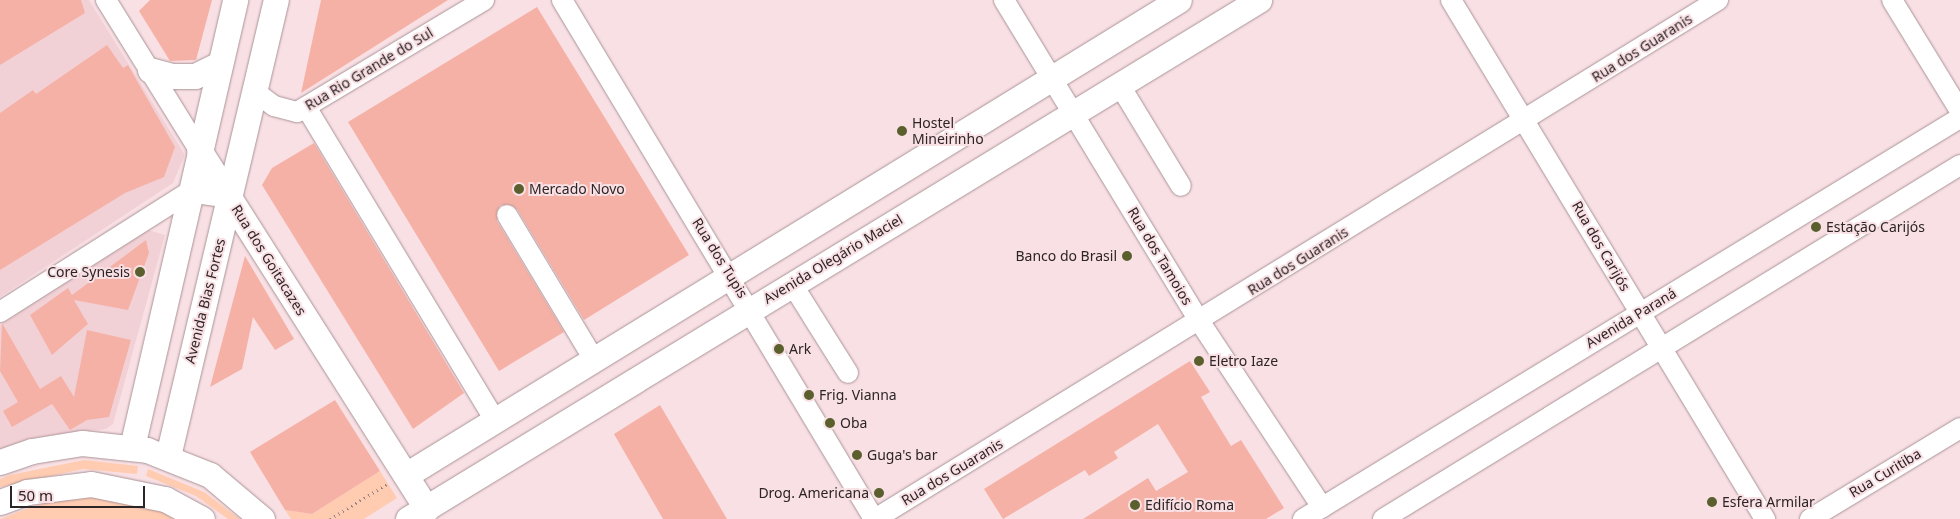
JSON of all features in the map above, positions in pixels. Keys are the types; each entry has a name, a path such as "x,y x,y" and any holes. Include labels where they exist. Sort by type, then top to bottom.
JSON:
{"main road":[{"path":"132,447 218,65 235,0"},
{"name":"Avenida Bias Fortes","path":"168,456 276,0"},
{"path":"406,474 729,274 1179,0"},
{"name":"Avenida Olegário Maciel","path":"423,516 751,308 1259,0"},
{"path":"150,70 195,76 218,65"},
{"name":"Rua dos Goitacazes","path":"199,150 406,474 423,516"},
{"path":"0,462 32,450 82,442 132,447 168,456 210,476 262,519"},
{"path":"0,502 27,492 91,484 165,498 202,519"}],"street":[{"name":"Rua dos Goitacazes","path":"106,0 199,150"},
{"name":"Rua Rio Grande do Sul","path":"254,91 274,106 297,112 484,0"},
{"name":"Rua dos Tupis","path":"562,0 751,308 874,519"},
{"name":"Rua dos Tamoios","path":"1004,0 1074,112 1200,322 1322,507"},
{"name":"Rua dos Carijós","path":"1451,0 1527,120 1640,313 1659,349 1765,519"},
{"name":"Rua dos Guaranis","path":"874,519 1200,322 1718,0"},
{"path":"1892,0 1960,111"},
{"path":"1119,84 1181,186"},
{"path":"306,107 494,420"},
{"name":"Avenida Paraná","path":"1303,519 1960,118"},
{"path":"1383,519 1960,165"},
{"path":"0,312 189,192 229,198"},
{"path":"507,215 593,358"},
{"path":"792,284 848,373"},
{"name":"Rua Curitiba","path":"1810,519 1960,428"}],"path":[{"path":"330,519 406,474"}],"shaded area":[{"path":"0,0 89,0 185,155 173,183 0,297"},
{"path":"148,230 165,235 113,424 106,429 38,437 0,451 0,325"},
{"path":"84,460 138,466 137,474 83,469 0,487 0,479 10,475"},
{"path":"148,469 204,492 240,519 228,519 196,496 146,476"},
{"path":"380,471 397,498 364,519 291,519 285,510 312,514"},
{"path":"94,496 140,503 177,519 0,519 48,501"}],"building":[{"path":"0,0 81,0 85,13 0,65"},
{"path":"150,0 212,0 196,60 170,61 139,11"},
{"path":"321,0 448,0 301,93"},
{"path":"537,7 689,255 584,320 517,209 500,205 497,221 564,332 499,371 348,122"},
{"path":"107,45 123,68 128,65 175,147 164,177 125,193 0,270 0,113 33,90 36,94"},
{"path":"314,143 464,393 413,429 262,185 272,168"},
{"path":"146,240 149,253 128,310 74,300 88,324 52,355 30,315 68,288 72,295"},
{"path":"245,256 294,339 275,350 253,317 242,369 210,387"},
{"path":"2,323 40,389 61,376 74,397 87,330 131,340 109,417 87,420 70,430 52,404 12,427 3,411 18,402 0,371"},
{"path":"1190,361 1210,392 1201,397 1231,446 1241,440 1284,508 1266,519 1083,519 1148,478 1156,491 1188,472 1158,424 1114,452 1118,458 1089,476 1085,470 1003,519 984,489"},
{"path":"335,400 380,471 312,514 285,510 250,452"},
{"path":"660,405 727,519 663,519 614,434"}],"place":[{"name":"Hostel Mineirinho","path":"902,131"},
{"name":"Mercado Novo","path":"519,189"},
{"name":"Estação Carijós","path":"1816,227"},
{"name":"Banco do Brasil","path":"1127,256"},
{"name":"Core Synesis","path":"140,272"},
{"name":"Ark","path":"779,349"},
{"name":"Eletro Iaze","path":"1199,361"},
{"name":"Frig. Vianna","path":"809,395"},
{"name":"Oba","path":"830,423"},
{"name":"Guga's bar","path":"857,455"},
{"name":"Drog. Americana","path":"879,493"},
{"name":"Esfera Armilar","path":"1712,502"},
{"name":"Edifício Roma","path":"1135,505"}]}
